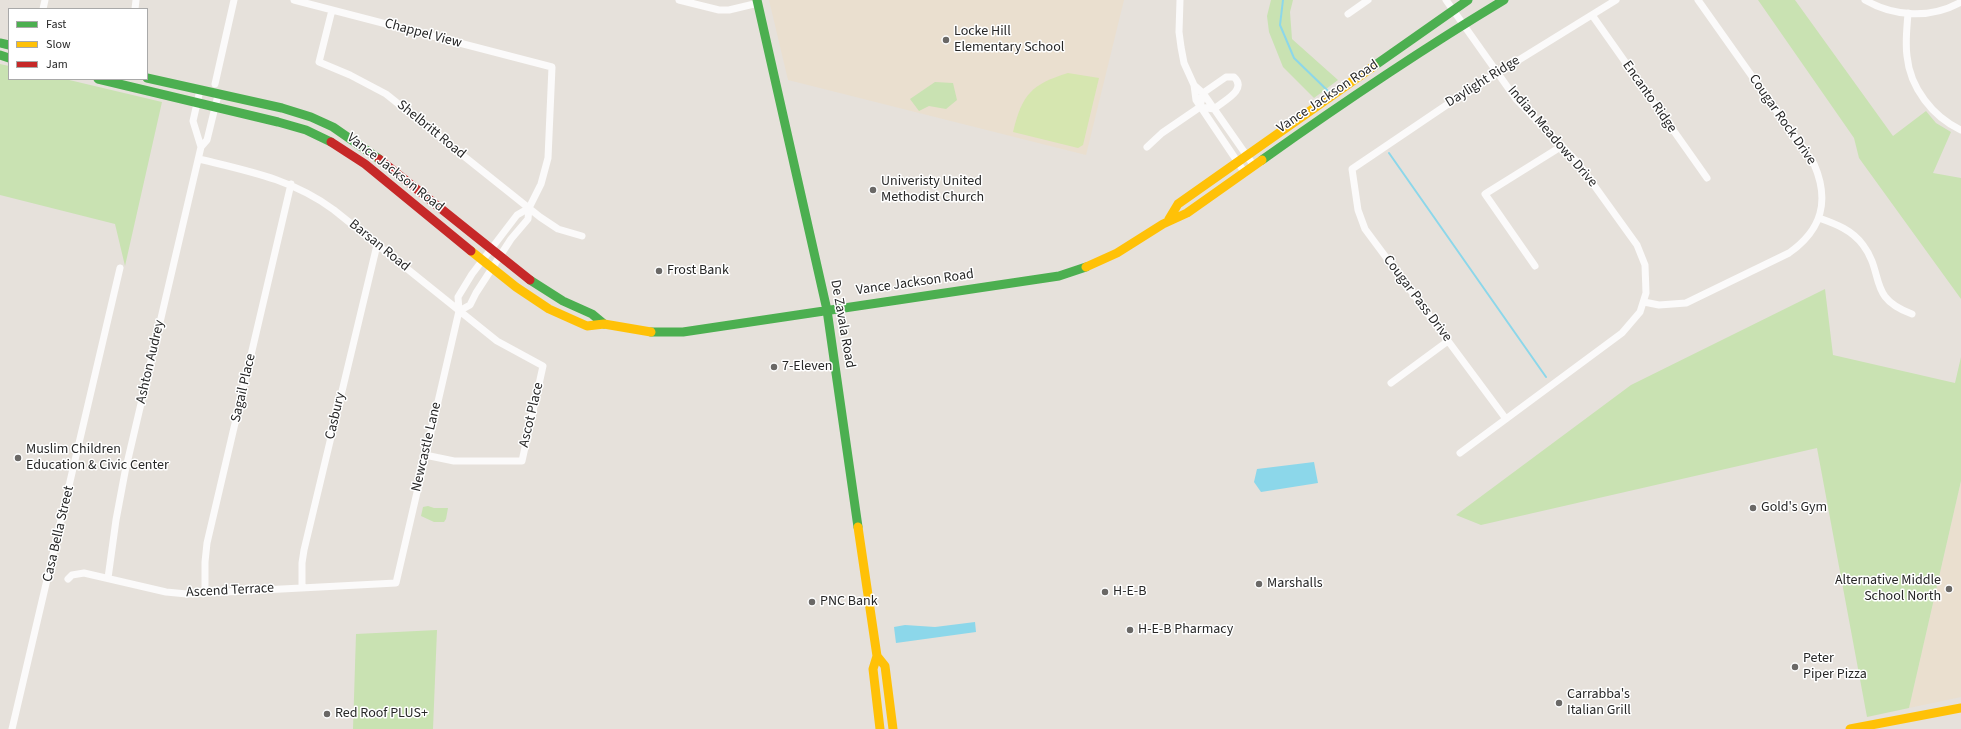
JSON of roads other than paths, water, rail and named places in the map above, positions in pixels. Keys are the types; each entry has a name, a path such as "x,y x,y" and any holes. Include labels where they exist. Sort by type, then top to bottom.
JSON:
{"main road":[{"name":"Vance Jackson Road","path":"1169,219 1178,204 1468,0"},
{"name":"Vance Jackson Road","path":"102,80 278,122 306,130 327,139 365,164 492,268 548,309 588,326 604,324 647,332 682,332 1059,276 1085,268 1112,256 1169,219 1187,213 1328,113 1464,24 1504,0"},
{"name":"De Zavala Road","path":"757,2 827,310 877,656 872,669 880,729"},
{"name":"Vance Jackson Road","path":"148,78 282,108 311,117 333,127 376,157 548,293 592,314 604,324"},
{"name":"De Zavala Road","path":"877,656 885,666 893,729"},
{"path":"1850,729 1961,708"}],"street":[{"path":"215,84 234,0"},
{"name":"Chappel View","path":"294,0 552,67"},
{"path":"680,0 719,10 729,10 757,2"},
{"path":"1180,0 1179,26 1181,47 1184,62 1194,85 1196,100 1245,173"},
{"path":"1348,14 1368,0"},
{"name":"Indian Meadows Drive","path":"1446,0 1516,99 1562,146 1586,174 1637,245 1645,265 1647,276 1644,302 1635,320 1622,333 1460,453"},
{"name":"Daylight Ridge","path":"1352,169 1454,100 1616,0"},
{"name":"Cougar Rock Drive","path":"1644,302 1670,306 1698,299 1789,253 1801,245 1810,235 1819,218 1822,204 1820,177 1814,164 1698,0"},
{"path":"1865,0 1889,11 1908,13 1926,13 1942,10 1961,2"},
{"name":"Shelbritt Road","path":"332,10 319,62 350,75 386,94 529,208 558,229 582,236"},
{"path":"1908,13 1906,40 1907,58 1918,89 1938,116 1961,130"},
{"name":"Encanto Ridge","path":"1592,15 1707,178"},
{"name":"Newcastle Lane","path":"459,311 470,304 500,256 528,219 529,208 541,184 548,158 552,67"},
{"path":"1147,147 1162,133 1200,107 1214,109 1236,92 1239,86 1238,81 1234,77 1226,77 1203,93 1200,107"},
{"path":"1194,85 1203,93 1254,166"},
{"name":"Ashton Audrey","path":"108,578 116,520 125,472 199,159 201,147 193,120 200,90"},
{"name":"Ashton Audrey","path":"201,147 207,140 218,95"},
{"path":"196,129 210,129"},
{"path":"1535,266 1485,194 1562,146"},
{"name":"Barsan Road","path":"199,159 274,178 291,184 322,201 497,342 543,366"},
{"name":"Cougar Pass Drive","path":"1352,169 1358,210 1365,229 1506,419"},
{"name":"Sagail Place","path":"206,593 205,562 207,543 291,184"},
{"name":"Newcastle Lane","path":"396,583 424,456 459,311 458,297 490,248 517,215 529,208"},
{"path":"1819,218 1846,228 1854,235 1864,246 1870,258 1878,284 1885,297 1901,310 1912,314"},
{"path":"510,224 518,231"},
{"name":"Casbury","path":"302,587 302,563 304,550 377,245"},
{"name":"Casa Bella Street","path":"12,729 120,268"},
{"path":"464,286 476,293"},
{"path":"1391,383 1448,341"},
{"name":"Ascot Place","path":"424,456 454,461 522,461 543,366"},
{"name":"Ascend Terrace","path":"68,578 72,575 84,573 166,592 206,593 396,583"}],"water":[{"path":"1314,462 1318,483 1261,492 1254,482 1257,469"},
{"path":"975,622 976,632 896,643 894,627 905,625 935,627"}],"waterway":[{"path":"1283,0 1280,25 1294,58 1328,91"},
{"path":"1389,153 1546,377"}],"place":[{"name":"Locke Hill Elementary School","path":"946,40"},
{"name":"Univeristy United Methodist Church","path":"873,190"},
{"name":"Frost Bank","path":"659,271"},
{"name":"7-Eleven","path":"774,367"},
{"name":"Muslim Children Education & Civic Center","path":"18,458"},
{"name":"Gold's Gym","path":"1753,508"},
{"name":"Marshalls","path":"1259,584"},
{"name":"Alternative Middle School North","path":"1949,589"},
{"name":"H-E-B","path":"1105,592"},
{"name":"PNC Bank","path":"812,602"},
{"name":"H-E-B Pharmacy","path":"1130,630"},
{"name":"Peter Piper Pizza","path":"1795,667"},
{"name":"Carrabba's Italian Grill","path":"1559,703"},
{"name":"Red Roof PLUS+","path":"327,714"}]}
